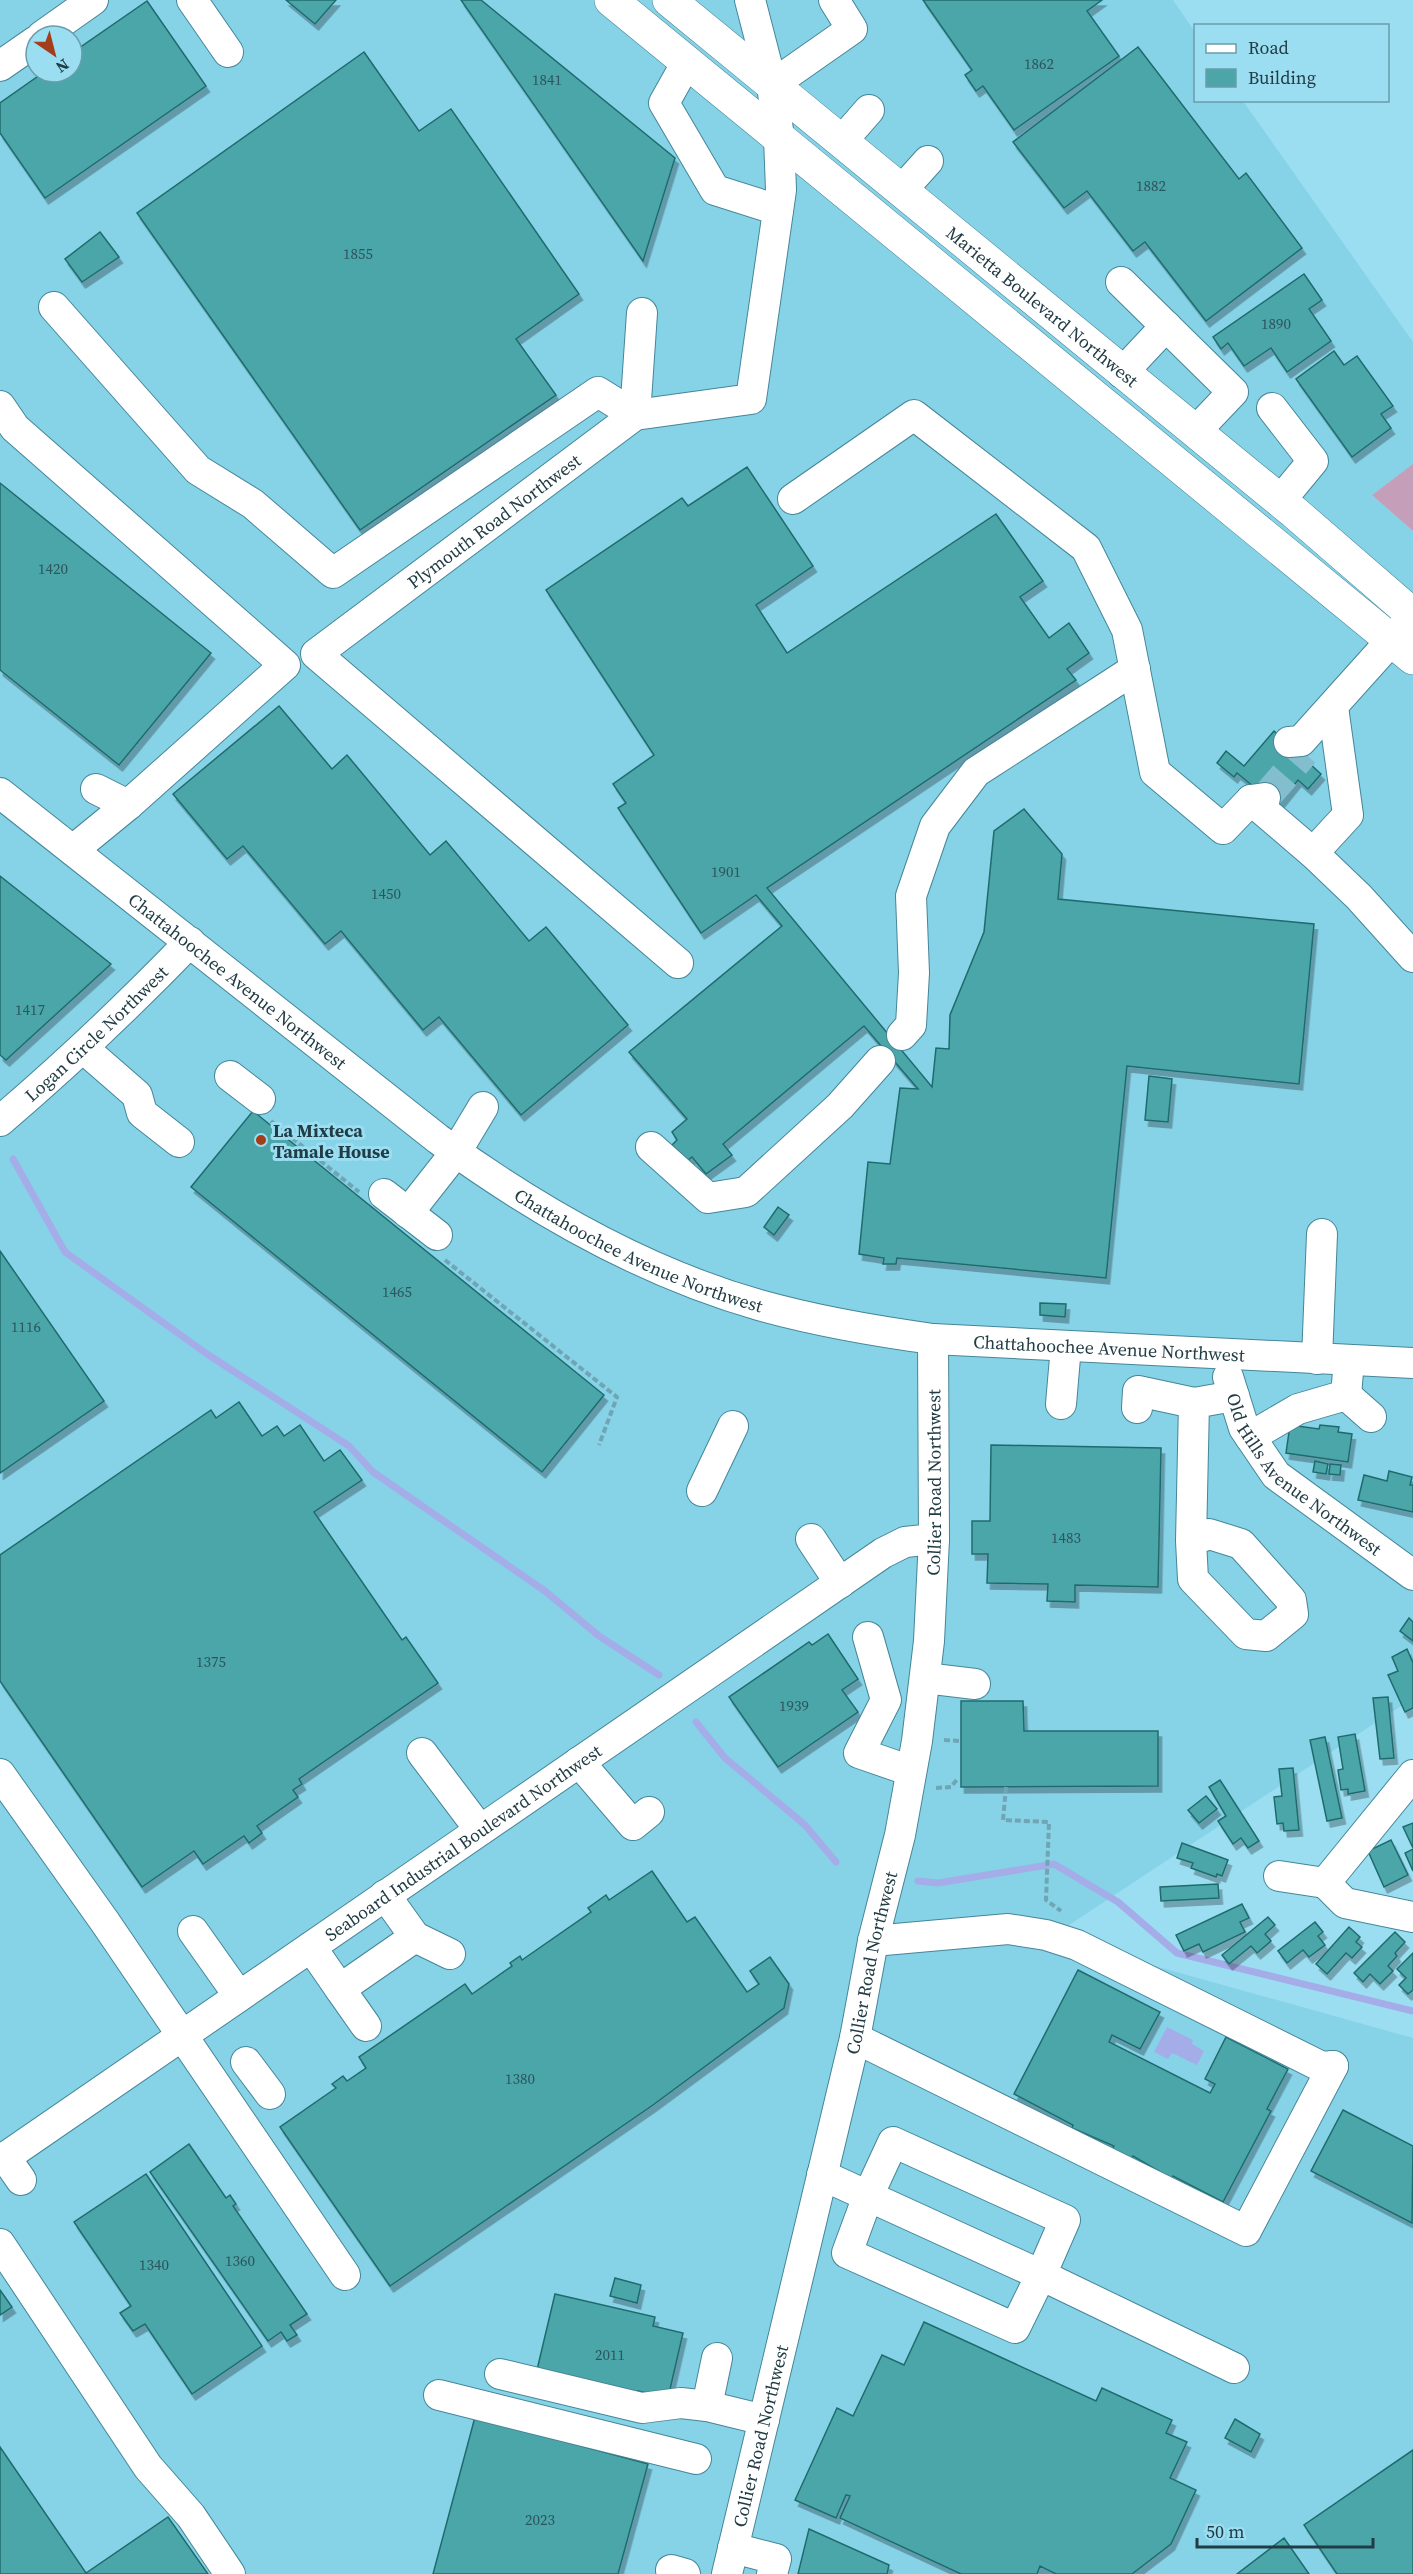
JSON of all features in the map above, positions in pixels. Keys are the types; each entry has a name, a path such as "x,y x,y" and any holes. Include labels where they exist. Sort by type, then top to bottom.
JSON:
{"main road":[{"path":"611,0 779,138 1408,632"},
{"name":"Marietta Boulevard Northwest","path":"669,0 1280,501 1408,632"}],"street":[{"path":"59,24 93,0"},
{"path":"192,0 228,52"},
{"name":"Plymouth Road Northwest","path":"285,665 315,654 635,415 751,399 781,190 779,138 772,86 750,0"},
{"path":"772,86 852,29 834,0"},
{"path":"0,66 24,49"},
{"path":"687,62 664,104 716,190 778,210"},
{"path":"841,142 869,110"},
{"path":"901,190 928,161"},
{"path":"1121,282 1233,392 1195,432"},
{"path":"54,308 198,470 253,504 333,573 598,392 635,415 642,313"},
{"path":"1122,373 1166,326"},
{"path":"0,406 15,428 285,665 74,850"},
{"path":"1272,408 1313,461 1280,501"},
{"path":"793,499 914,415 1086,548 1127,630 1155,772 1223,829 1256,795 1313,854 1359,897 1413,957"},
{"path":"1298,745 1408,632"},
{"path":"315,654 678,963"},
{"path":"902,1035 911,1025 914,973 911,896 935,826 976,772 1135,669"},
{"path":"1313,854 1348,815 1333,707"},
{"path":"96,789 128,805"},
{"name":"Chattahoochee Avenue Northwest","path":"0,793 456,1152 494,1179 592,1238 696,1284 809,1318 870,1331 933,1339 1413,1363"},
{"name":"Logan Circle Northwest","path":"0,1121 83,1048 190,942"},
{"path":"83,1048 137,1095 142,1113 179,1142"},
{"path":"651,1147 708,1198 746,1192 840,1106 880,1060"},
{"path":"230,1076 260,1099"},
{"path":"408,1213 456,1152 483,1107"},
{"path":"384,1194 437,1236"},
{"path":"1317,1359 1322,1234"},
{"name":"Collier Road Northwest","path":"730,2561 855,2038 873,1941 900,1835 911,1771 929,1641 934,1539 933,1339"},
{"path":"1061,1404 1066,1346"},
{"name":"Old Hills Avenue Northwest","path":"1220,1354 1244,1428 1276,1475 1413,1575"},
{"path":"1346,1395 1349,1360"},
{"path":"1137,1408 1138,1391 1194,1403 1234,1396"},
{"path":"1346,1395 1371,1417"},
{"path":"1250,1437 1298,1409 1346,1395"},
{"path":"1191,1541 1194,1403"},
{"path":"702,1491 733,1426"},
{"path":"811,1539 840,1583"},
{"name":"Seaboard Industrial Boulevard Northwest","path":"9,2166 181,2036 883,1553 905,1542 934,1539"},
{"path":"868,1637 886,1700 859,1753 911,1771"},
{"path":"925,1678 975,1684"},
{"path":"422,1753 480,1830"},
{"path":"579,1762 633,1825 649,1812"},
{"path":"0,1774 105,1922 345,2275"},
{"path":"1325,1883 1413,1775"},
{"path":"1279,1876 1325,1883 1345,1903 1413,1917"},
{"path":"385,1895 415,1937 450,1954"},
{"path":"855,2038 1246,2230 1333,2066 1322,2067 1077,1946 1046,1935 1008,1929 873,1941"},
{"path":"193,1930 239,1996"},
{"path":"340,1989 415,1937"},
{"path":"311,1947 366,2026"},
{"path":"246,2062 270,2094"},
{"path":"893,2142 1065,2220 1041,2275 1016,2328 847,2253 868,2196 893,2142"},
{"path":"822,2175 1041,2275 1234,2368"},
{"path":"0,2244 148,2467 191,2516 230,2574"},
{"path":"707,2406 717,2358"},
{"path":"500,2374 642,2408 681,2403 707,2406 764,2420"},
{"path":"439,2395 696,2459"},
{"path":"730,2561 776,2559 772,2574"}],"path":[{"path":"599,1445 617,1397"},
{"path":"944,1740 960,1741"},
{"path":"936,1788 951,1787 958,1778"},
{"path":"1006,1787 1003,1820 1049,1822 1046,1900 1064,1913"}],"shaded area":[{"path":"0,0 1173,0 1194,31 1194,102 1244,102 1413,342 1413,464 1372,495 1413,531 1413,1698 1051,1937 1413,2038 1413,2574 0,2574"},
{"path":"1413,464 1413,531 1372,495"},
{"path":"1167,2027 1193,2040 1192,2044 1204,2051 1197,2065 1172,2053 1168,2059 1154,2052"}],"building":[{"path":"286,0 336,0 315,24"},
{"path":"461,0 481,0 675,158 643,261"},
{"path":"923,0 1102,0 1087,11 1119,56 1014,130 983,86 976,91 965,75 972,70"},
{"path":"147,1 206,86 45,198 0,133 0,103 27,84 84,84 84,45"},
{"path":"1138,47 1239,179 1246,173 1302,248 1206,321 1145,242 1133,251 1087,191 1064,208 1013,142"},
{"path":"364,52 419,131 451,109 579,294 516,339 556,395 360,530 137,213"},
{"path":"100,232 119,257 82,282 65,259"},
{"path":"1304,274 1322,300 1309,309 1331,341 1287,372 1271,348 1244,366 1228,343 1221,349 1213,337"},
{"path":"1334,351 1344,365 1357,356 1393,406 1381,414 1391,428 1352,457 1296,379"},
{"path":"747,467 813,566 756,605 787,653 996,514 1043,581 1020,597 1049,638 1069,623 1089,653 1067,669 1076,680 767,888 932,1087 936,1048 949,1049 950,1015 984,932 994,831 1024,809 1062,854 1058,899 1314,924 1299,1084 1127,1066 1106,1278 897,1258 896,1264 883,1264 884,1258 859,1254 868,1162 890,1164 900,1088 918,1089 864,1026 723,1144 732,1155 706,1174 692,1157 687,1161 672,1145 677,1140 672,1132 687,1119 629,1052 782,926 756,895 701,933 618,808 626,803 613,784 654,755 546,590 682,498 688,506"},
{"path":"0,483 211,653 119,765 0,670"},
{"path":"279,706 332,769 347,755 430,855 446,841 529,941 546,927 628,1025 521,1115 439,1017 423,1030 341,931 325,944 243,846 227,859 173,794"},
{"path":"1274,731 1321,774 1308,789 1298,780 1277,806 1237,773 1234,777 1217,763 1226,751 1244,766"},
{"path":"0,876 111,964 6,1060 0,1055"},
{"path":"1149,1076 1172,1079 1168,1122 1145,1120"},
{"path":"253,1111 604,1395 542,1472 191,1187"},
{"path":"778,1207 789,1215 774,1235 764,1227"},
{"path":"0,1251 104,1401 0,1473"},
{"path":"1040,1303 1066,1304 1065,1317 1040,1315"},
{"path":"239,1402 262,1436 277,1426 284,1436 300,1425 324,1461 340,1450 362,1480 314,1512 402,1640 406,1637 438,1683 299,1779 302,1784 293,1790 298,1797 257,1826 262,1833 249,1843 244,1836 203,1864 194,1851 142,1887 0,1681 0,1555 211,1410 216,1418"},
{"path":"1290,1425 1319,1429 1320,1425 1339,1427 1338,1432 1352,1434 1348,1462 1286,1453"},
{"path":"991,1445 1161,1448 1158,1587 1075,1585 1075,1602 1047,1601 1048,1584 987,1583 988,1554 972,1554 972,1521 990,1521"},
{"path":"1315,1461 1328,1464 1326,1474 1313,1472"},
{"path":"1330,1464 1341,1465 1340,1475 1329,1474"},
{"path":"1389,1471 1412,1477 1410,1485 1413,1485 1413,1512 1358,1500 1364,1475 1387,1481"},
{"path":"1409,1618 1413,1622 1413,1641 1400,1631"},
{"path":"828,1634 858,1679 842,1690 858,1712 778,1767 729,1697 809,1642 812,1645"},
{"path":"1407,1649 1413,1663 1413,1708 1405,1712 1388,1675 1398,1671 1392,1657"},
{"path":"1388,1697 1394,1758 1380,1759 1373,1698"},
{"path":"961,1701 1023,1701 1024,1731 1158,1731 1158,1786 961,1787"},
{"path":"1355,1734 1365,1791 1348,1794 1348,1789 1341,1790 1338,1770 1343,1769 1338,1737"},
{"path":"1325,1737 1342,1818 1327,1821 1310,1740"},
{"path":"1293,1768 1299,1830 1284,1831 1283,1823 1277,1824 1274,1797 1282,1796 1279,1769"},
{"path":"1220,1780 1259,1841 1248,1848 1241,1838 1233,1844 1218,1821 1226,1816 1209,1787"},
{"path":"1206,1796 1217,1809 1199,1823 1188,1810"},
{"path":"1413,1823 1413,1848 1403,1827"},
{"path":"1391,1840 1408,1875 1384,1887 1368,1851"},
{"path":"1182,1843 1228,1860 1222,1876 1217,1874 1216,1877 1191,1868 1193,1863 1177,1858"},
{"path":"1413,1849 1413,1871 1405,1853"},
{"path":"652,1871 687,1922 695,1917 747,1992 759,1984 750,1971 770,1957 789,1984 784,2008 653,2105 390,2286 280,2127 336,2088 332,2084 343,2076 347,2081 366,2068 359,2057 465,1984 472,1994 512,1966 510,1963 520,1956 522,1960 591,1912 588,1908 606,1895 609,1900"},
{"path":"1218,1884 1219,1898 1161,1901 1160,1887"},
{"path":"1242,1904 1249,1918 1240,1922 1245,1932 1203,1952 1199,1944 1184,1951 1176,1935"},
{"path":"1268,1917 1275,1925 1265,1934 1271,1941 1257,1953 1251,1946 1229,1964 1222,1955"},
{"path":"1315,1922 1323,1932 1318,1936 1325,1945 1309,1957 1303,1950 1287,1963 1278,1951"},
{"path":"1349,1927 1360,1937 1356,1942 1362,1947 1352,1958 1346,1953 1327,1974 1316,1964"},
{"path":"1395,1932 1405,1942 1395,1953 1397,1956 1388,1966 1393,1971 1380,1984 1370,1974 1363,1982 1354,1973"},
{"path":"1413,1953 1413,1990 1408,1994 1399,1985 1406,1978 1397,1969"},
{"path":"1078,1970 1160,2012 1140,2049 1112,2035 1109,2042 1210,2093 1215,2084 1205,2079 1226,2037 1288,2069 1267,2109 1271,2111 1223,2202 1173,2176 1172,2179 1133,2156 1131,2159 1112,2149 1114,2146 1072,2128 1073,2125 1014,2094"},
{"path":"1343,2110 1413,2146 1412,2223 1311,2171"},
{"path":"189,2144 226,2198 230,2195 236,2204 233,2206 307,2314 290,2325 297,2335 287,2341 281,2332 268,2341 150,2172"},
{"path":"146,2174 262,2346 192,2394 145,2324 133,2331 120,2313 131,2306 74,2222"},
{"path":"615,2278 641,2285 637,2303 610,2296"},
{"path":"0,2290 12,2307 0,2315"},
{"path":"555,2294 655,2317 653,2326 683,2333 668,2398 638,2391 636,2398 536,2374"},
{"path":"924,2322 1096,2401 1102,2388 1172,2420 1166,2433 1187,2442 1170,2478 1196,2490 1171,2544 1132,2574 1056,2574 1040,2566 1037,2574 961,2574 840,2518 850,2496 846,2495 836,2518 795,2500 837,2408 853,2416 882,2355 904,2365"},
{"path":"475,2417 648,2464 618,2574 433,2574"},
{"path":"1235,2419 1260,2434 1251,2452 1225,2438"},
{"path":"0,2447 86,2573 168,2517 208,2574 0,2574"},
{"path":"1413,2450 1413,2574 1337,2574 1304,2525"},
{"path":"809,2529 889,2565 887,2574 798,2574"},
{"path":"1284,2538 1309,2574 1237,2574"}],"waterway":[{"path":"13,1159 65,1252 207,1354 349,1446 373,1472 545,1591 599,1636 659,1675"},
{"path":"696,1722 725,1758 805,1825 836,1862"},
{"path":"918,1881 938,1883 1054,1864 1118,1902 1177,1953 1413,2011"}],"tunnel":[{"path":"1265,798 1304,753"}],"place":[{"name":"La Mixteca Tamale House","path":"261,1140"}]}
